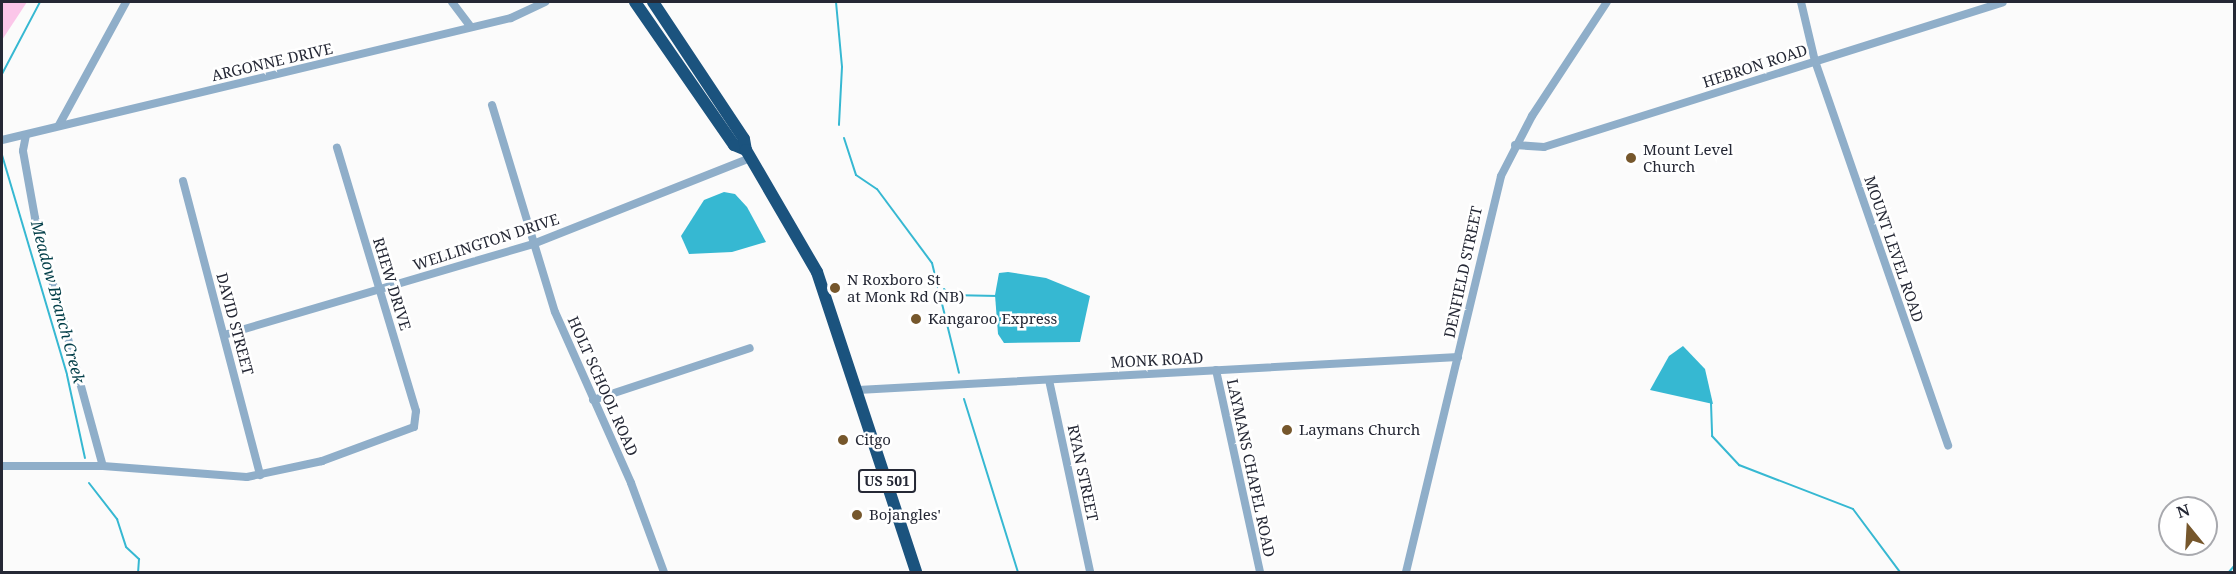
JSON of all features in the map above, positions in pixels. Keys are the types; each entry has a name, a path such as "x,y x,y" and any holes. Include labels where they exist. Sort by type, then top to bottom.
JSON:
{"highway":[{"name":"US 501","path":"635,2 734,145 748,154"},
{"path":"645,2 661,13"},
{"name":"US 501","path":"653,2 744,139 748,154 817,272 858,390 916,573"}],"street":[{"path":"58,125 126,2"},
{"path":"453,2 471,27"},
{"name":"ARGONNE DRIVE","path":"2,140 518,16 545,2"},
{"name":"DENFIELD STREET","path":"1406,573 1458,357 1488,217 1515,145 1607,2"},
{"name":"MOUNT LEVEL ROAD","path":"1801,2 1815,61 1948,446"},
{"name":"HEBRON ROAD","path":"1515,145 1544,147 2003,2"},
{"name":"HOLT SCHOOL ROAD","path":"492,105 533,244 565,341 593,400 663,572"},
{"path":"26,135 23,151 35,218 103,466"},
{"name":"RHEW DRIVE","path":"260,475 322,461 414,427 416,411 337,148"},
{"name":"WELLINGTON DRIVE","path":"224,335 533,244 748,154"},
{"name":"DAVID STREET","path":"183,181 260,475"},
{"path":"593,400 750,348"},
{"name":"MONK ROAD","path":"858,390 1458,357"},
{"name":"LAYMANS CHAPEL ROAD","path":"1216,370 1260,573"},
{"name":"RYAN STREET","path":"1048,380 1090,573"},
{"path":"2,466 103,466 260,475"}],"shaded area":[{"path":"2,2 27,2 2,40"}],"water":[{"path":"724,192 735,194 747,207 766,242 732,252 689,254 681,236 704,200"},
{"path":"1008,272 1046,278 1090,296 1080,342 1004,343 998,334 995,295 999,273"},
{"path":"1683,346 1705,369 1713,404 1650,390 1669,356"}],"waterway":[{"name":"Meadow Branch Creek","path":"2,74 40,2"},
{"path":"836,2 842,67 839,125"},
{"path":"844,138 856,175 877,189 932,263 959,373"},
{"name":"Meadow Branch Creek","path":"2,155 67,375 85,458"},
{"path":"944,289 949,295 998,296"},
{"path":"964,399 1018,572"},
{"path":"1711,403 1712,436 1739,465 1853,509 1900,572"},
{"name":"Meadow Branch Creek","path":"89,483 117,519 126,547 139,559 138,572"},
{"path":"2229,572 2234,566"}],"place":[{"name":"Mount Level Church","path":"1631,158"},
{"name":"N Roxboro St at Monk Rd (NB)","path":"835,288"},
{"name":"Kangaroo Express","path":"916,319"},
{"name":"Laymans Church","path":"1287,430"},
{"name":"Citgo","path":"843,440"},
{"name":"Bojangles'","path":"857,515"}]}
